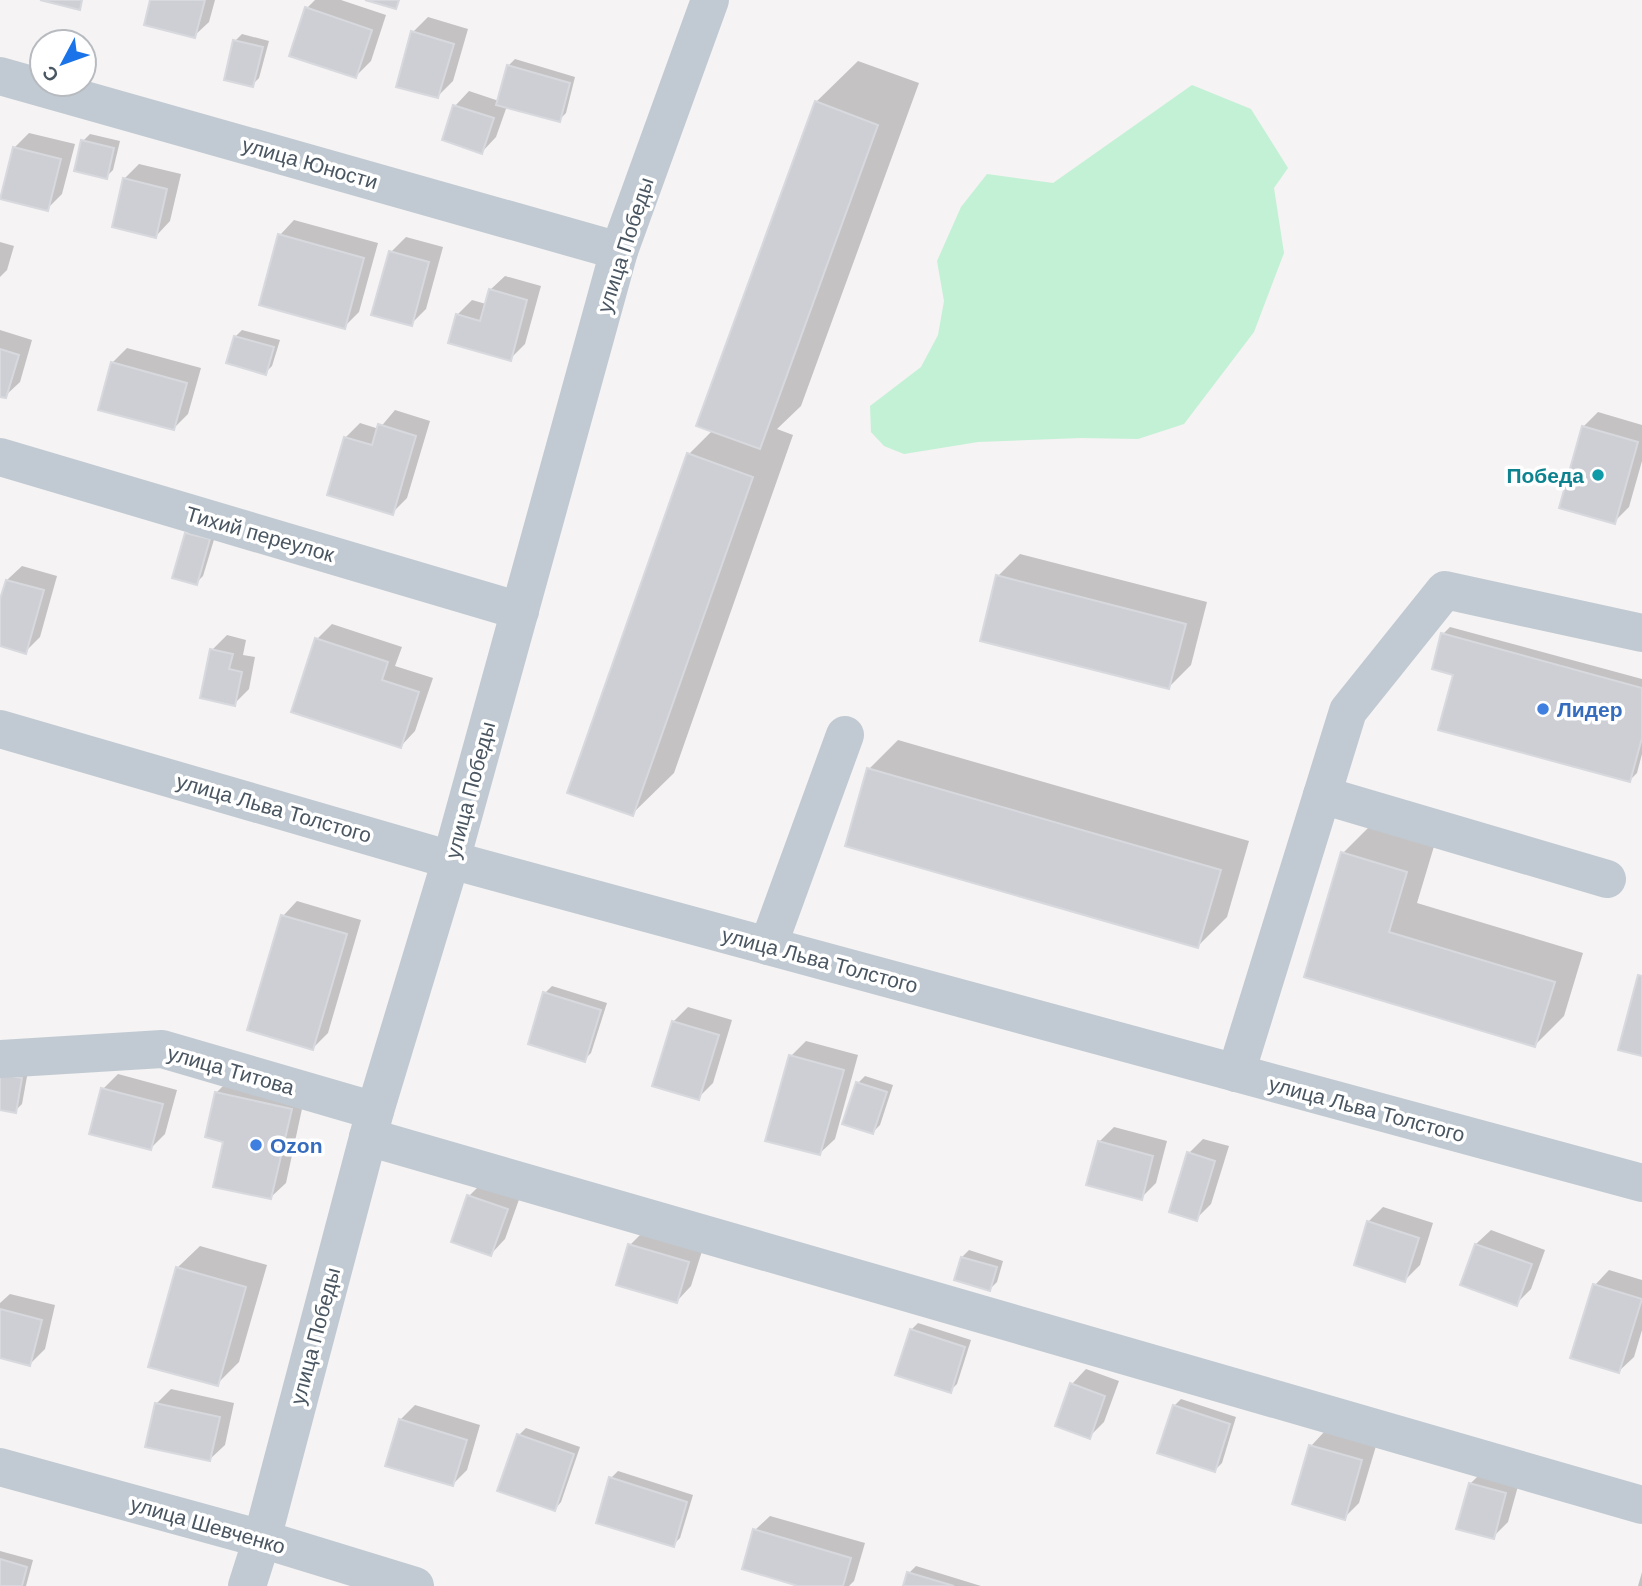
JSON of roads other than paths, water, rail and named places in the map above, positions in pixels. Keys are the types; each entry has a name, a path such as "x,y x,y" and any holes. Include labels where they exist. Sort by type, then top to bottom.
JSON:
{"street":[{"name":"улица Победы","path":"247,1586 262,1539 372,1124 451,860 619,251 710,0"},
{"name":"улица Юности","path":"0,76 619,251"},
{"name":"Тихий переулок","path":"0,457 520,611"},
{"path":"1236,1073 1348,711 1446,590 1642,633"},
{"name":"улица Льва Толстого","path":"0,729 451,860 1642,1183"},
{"path":"768,946 845,735"},
{"path":"1322,794 1607,879"},
{"name":"улица Титова","path":"0,1059 162,1049 372,1124 1642,1505"},
{"name":"улица Шевченко","path":"0,1467 262,1539 415,1586"}],"place":[{"name":"Победа","path":"1598,475"},
{"name":"Лидер","path":"1543,709"},
{"name":"Ozon","path":"256,1145"}]}
